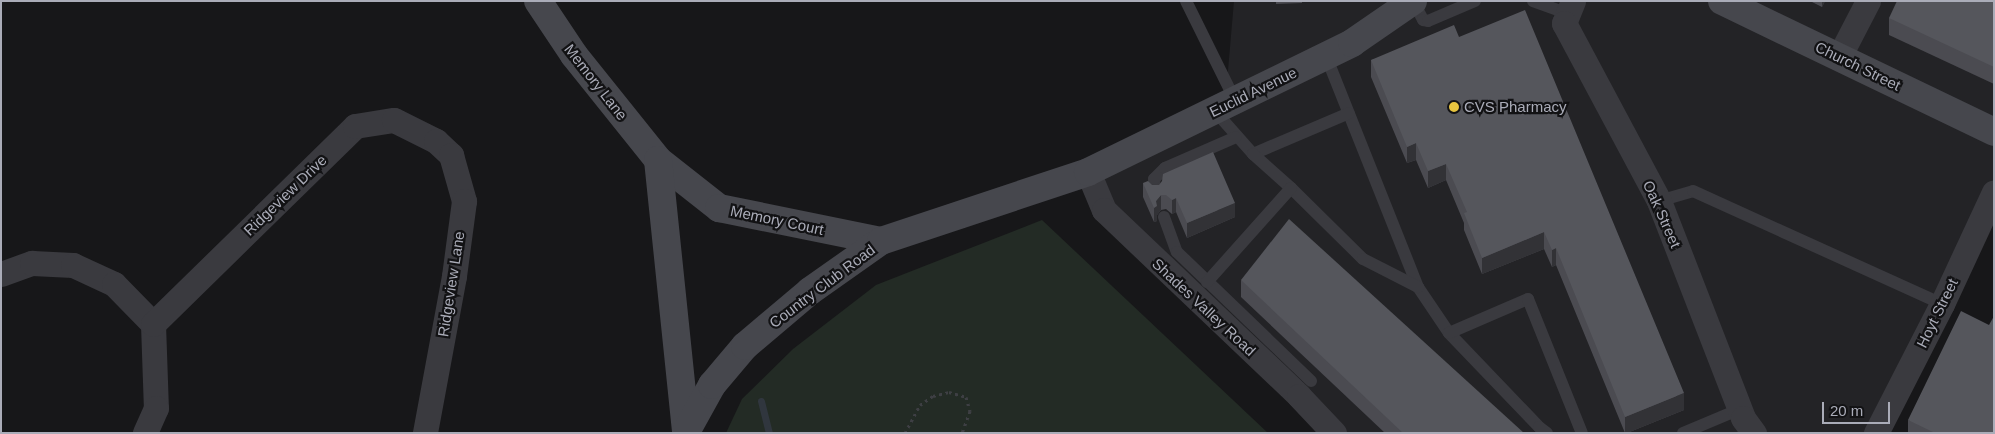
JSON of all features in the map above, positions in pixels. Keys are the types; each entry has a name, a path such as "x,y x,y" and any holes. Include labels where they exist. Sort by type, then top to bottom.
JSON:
{"street":[{"name":"Memory Lane","path":"538,1 574,55 658,160"},
{"name":"Euclid Avenue","path":"1088,172 1352,43 1413,1"},
{"name":"Church Street","path":"1722,1 1994,132"},
{"path":"1839,57 1868,1"},
{"name":"Oak Street","path":"1570,7 1564,23 1659,200 1743,418 1754,433"},
{"name":"Ridgeview Drive","path":"153,324 355,126 394,120 436,141"},
{"name":"Ridgeview Lane","path":"425,433 454,276 464,201 450,155 436,141"},
{"name":"Memory Court","path":"658,160 719,208 881,242"},
{"name":"Country Club Road","path":"658,160 683,432"},
{"name":"Country Club Road","path":"683,432 712,386 745,346 810,291 881,242 1088,172"},
{"name":"Shades Valley Road","path":"1088,172 1104,210 1305,388 1334,433"},
{"name":"Hoyt Street","path":"1876,433 1942,304 1994,192"},
{"path":"1,274 32,263 73,265 114,284 153,324 156,408 145,433"}],"lane":[{"path":"1186,1 1236,137 1364,259 1418,286"},
{"path":"1413,1 1423,20 1428,21 1475,1"},
{"path":"1532,1 1570,7"},
{"path":"1326,56 1418,286 1449,333 1547,433"},
{"path":"1253,154 1349,113"},
{"path":"1155,192 1154,179 1165,168 1236,137"},
{"path":"1207,282 1291,188"},
{"path":"1659,200 1693,191 1942,304"},
{"path":"1164,217 1178,252 1305,388 1321,372"},
{"path":"1449,333 1528,299 1582,433"},
{"path":"1683,433 1740,409"}],"path":[{"path":"905,433 920,405 933,396 949,392 966,397 970,411 962,433"}],"shaded area":[{"path":"1234,1 1994,1 1994,192 1875,433 1339,433 1104,210 1088,172 1225,105"},
{"path":"1042,220 1268,433 726,433 742,399 793,349 876,285"}],"building":[{"path":"1897,1 1994,1 1994,67 1889,18"},
{"path":"1525,10 1684,393 1625,417 1556,248 1552,250 1544,232 1482,258 1464,213 1467,212 1446,164 1428,171 1416,143 1407,147 1371,60 1454,25 1459,37"},
{"path":"1213,152 1235,203 1187,223 1176,198 1172,200 1166,195 1161,195 1156,201 1157,206 1154,208 1143,183 1148,181 1152,185 1159,185 1163,174"},
{"path":"1289,219 1524,433 1403,433 1241,280"},
{"path":"1961,311 1989,325 1994,316 1994,433 1935,433 1908,420"}],"waterway":[{"path":"761,401 769,433"}],"place":[{"name":"CVS Pharmacy","path":"1454,107"}]}
